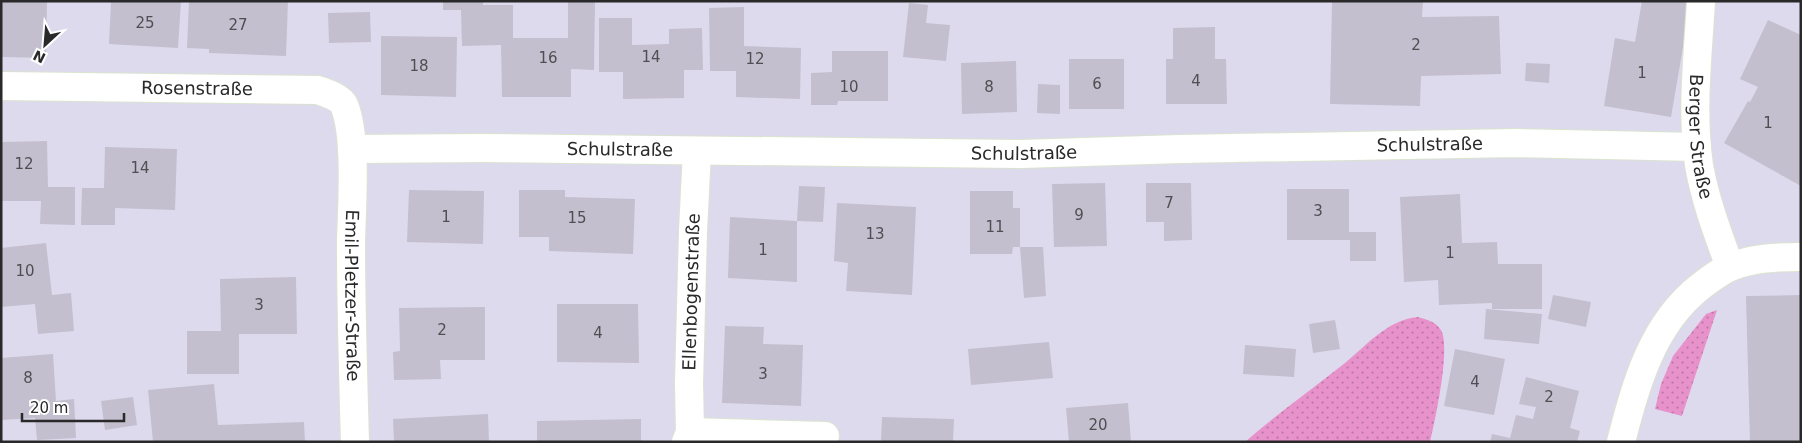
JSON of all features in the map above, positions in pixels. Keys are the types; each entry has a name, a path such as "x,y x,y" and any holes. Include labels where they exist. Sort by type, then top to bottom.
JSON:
{"street":[{"name":"Berger Straße","path":"1701,1 1696,87 1697,147 1705,191 1730,267"},
{"name":"Rosenstraße","path":"1,86 318,90 330,94 343,102 348,118 352,149"},
{"name":"Schulstraße","path":"352,149 481,148 1021,154 1516,143 1697,147"},
{"name":"Emil-Pletzer-Straße","path":"352,149 355,442"},
{"name":"Ellenbogenstraße","path":"697,151 692,259 688,437 825,436"},
{"path":"1621,442 1633,396 1659,332 1691,294 1714,275 1730,267 1753,260 1775,257 1801,257"}],"shaded area":[{"path":"1717,310 1682,416 1655,409 1661,384 1673,356 1706,314"},
{"path":"1418,317 1431,321 1436,325 1441,330 1444,339 1441,384 1430,442 1245,442 1345,363 1378,334 1397,323"}],"building":[{"path":"1,1 47,1 46,58 1,57"},
{"path":"111,1 181,1 178,48 109,44"},
{"path":"189,1 288,1 286,56 209,53 209,49 187,48"},
{"path":"443,1 483,1 483,5 513,5 513,38 568,38 568,1 595,1 594,70 571,69 571,97 502,97 501,45 462,46 461,10 443,10"},
{"path":"1332,1 1423,1 1422,17 1499,16 1501,74 1421,76 1420,106 1330,104"},
{"path":"1642,1 1691,1 1671,117 1604,106 1615,38 1635,42"},
{"path":"909,3 928,5 926,23 950,25 946,61 903,57"},
{"path":"744,7 744,46 801,48 800,99 736,97 736,71 710,71 709,8"},
{"path":"370,12 371,42 329,43 328,13"},
{"path":"599,18 632,18 632,45 669,44 669,29 702,28 703,70 684,70 684,98 623,99 623,72 599,72"},
{"path":"1768,20 1801,35 1801,186 1724,143 1758,87 1740,79"},
{"path":"1215,27 1215,59 1226,59 1227,104 1166,104 1166,59 1173,59 1173,28"},
{"path":"381,36 457,37 456,97 381,95"},
{"path":"832,51 888,51 888,101 838,101 837,105 811,105 811,73 832,72"},
{"path":"1069,59 1124,59 1124,109 1069,109"},
{"path":"1016,61 1017,112 962,114 961,63"},
{"path":"1526,63 1550,64 1549,83 1525,81"},
{"path":"1038,84 1060,85 1060,114 1037,113"},
{"path":"47,141 48,187 75,187 75,225 40,224 41,201 1,201 1,142"},
{"path":"105,147 177,149 175,210 115,208 115,225 81,225 82,188 104,188"},
{"path":"1105,183 1107,246 1054,247 1052,184"},
{"path":"1146,183 1191,183 1192,240 1164,241 1164,222 1146,222"},
{"path":"799,186 825,187 823,222 797,221"},
{"path":"1287,189 1349,189 1349,232 1376,232 1376,261 1350,261 1350,240 1287,240"},
{"path":"409,190 484,191 483,244 407,242"},
{"path":"519,190 565,190 565,197 635,199 633,254 549,251 549,237 519,237"},
{"path":"970,191 1013,191 1013,208 1020,208 1020,247 1013,247 1012,254 970,254"},
{"path":"1460,194 1462,243 1497,242 1498,264 1542,264 1542,309 1492,309 1492,303 1439,305 1438,280 1404,282 1400,197"},
{"path":"837,203 916,207 912,295 846,291 848,263 834,261"},
{"path":"730,217 797,221 797,282 728,278"},
{"path":"46,243 52,295 71,293 74,331 38,334 35,304 1,307 1,248"},
{"path":"1020,247 1043,247 1046,296 1024,298"},
{"path":"296,277 297,334 239,334 239,374 187,374 187,331 221,331 220,279"},
{"path":"1553,295 1591,302 1586,327 1548,319"},
{"path":"1801,295 1801,442 1750,442 1746,296"},
{"path":"557,304 638,304 639,363 557,362"},
{"path":"485,307 485,360 440,360 441,379 394,380 393,352 400,351 399,308"},
{"path":"1486,309 1542,314 1539,344 1484,339"},
{"path":"1335,320 1340,349 1313,353 1309,324"},
{"path":"725,326 764,327 763,344 803,345 801,406 722,403"},
{"path":"1049,342 1053,378 971,385 968,349"},
{"path":"1245,345 1296,349 1294,377 1243,374"},
{"path":"1455,349 1505,359 1494,415 1444,406"},
{"path":"53,354 56,401 74,399 76,438 37,440 35,418 1,420 1,358"},
{"path":"1526,377 1579,391 1570,428 1580,431 1577,442 1490,442 1492,434 1510,438 1516,415 1533,419 1536,407 1519,404"},
{"path":"214,384 218,425 304,422 305,442 153,442 148,390"},
{"path":"133,397 137,425 105,430 101,401"},
{"path":"1128,403 1131,442 1069,442 1066,408"},
{"path":"488,414 489,442 394,442 393,419"},
{"path":"882,417 954,419 953,442 881,442"},
{"path":"641,419 641,442 537,442 537,421"}]}
